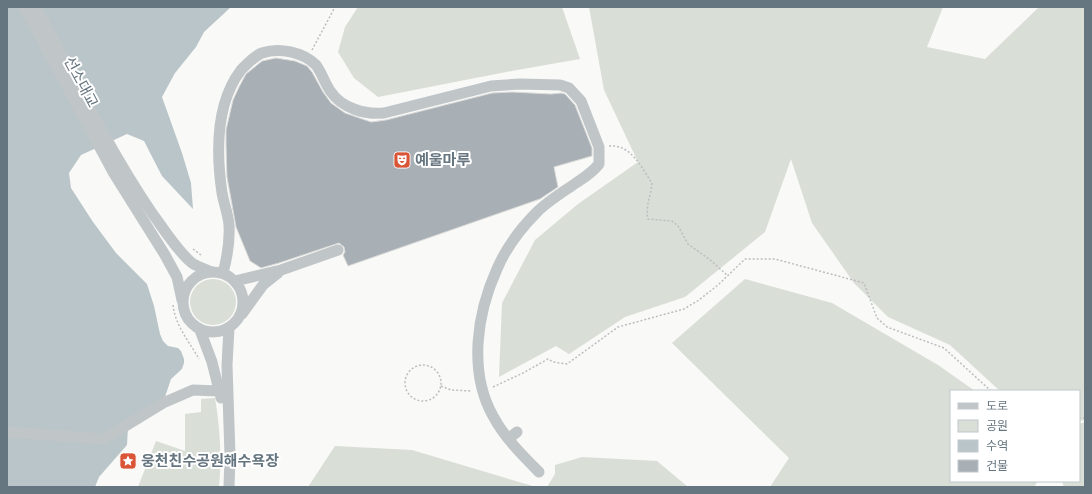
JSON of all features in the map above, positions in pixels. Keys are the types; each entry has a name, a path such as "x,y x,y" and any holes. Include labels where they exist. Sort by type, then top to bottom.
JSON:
{"street":[{"name":"선소대교","path":"24,7 117,169"},
{"name":"선소대교","path":"36,7 117,169"},
{"path":"223,273 228,249 229,226 222,194 219,164 221,118 227,96 242,70 252,60 262,54 273,51 282,51 298,54 308,58 317,66 331,93 341,102 352,108 368,113 384,113 490,86 520,84 560,85 569,88 581,101 599,147 599,164 594,170 539,210 510,244 497,269 486,297 480,326 478,351 482,389 485,400 493,416 513,435 539,472"},
{"path":"117,169 170,239 192,263 212,272"},
{"path":"117,169 177,277 177,302 188,320 200,330 206,332 218,332 230,328 240,317 263,285 281,270"},
{"path":"235,281 281,270 338,250"},
{"path":"177,302 192,280 204,273 223,273 235,281 240,288 243,296 243,305 240,317"},
{"path":"228,487 230,455 227,365 230,328"},
{"path":"200,330 212,362 229,432"},
{"path":"7,432 104,439 163,403 193,390 219,391"}],"path":[{"path":"308,58 335,7"},
{"path":"599,147 615,146 631,152 652,183 646,212 648,219 672,221 678,226 688,244 709,259 727,275"},
{"path":"193,249 205,259"},
{"path":"441,386 451,390 471,391 497,386 548,359 552,362 567,364 618,327 684,309 699,300 718,285 745,259 775,259 864,282 877,318 887,327 944,348 990,390"},
{"path":"177,302 173,312 200,361"},
{"path":"424,365 435,369 441,386 439,391 431,399 419,401 409,394 405,384 405,378 412,368 424,365"}],"green space":[{"path":"358,7 562,7 580,59 378,97 354,78 338,52 345,27"},
{"path":"589,7 943,7 927,47 985,59 1039,7 1085,7 1085,420 1080,421 1080,390 999,390 950,345 888,317 854,283 812,223 791,159 765,232 685,297 625,317 569,354 556,346 499,377 502,303 535,240 578,204 638,162 604,90"},
{"path":"213,279 226,283 232,289 236,302 232,315 226,321 213,325 200,321 194,315 190,302 194,289 200,283"},
{"path":"745,279 832,303 938,365 974,390 950,390 950,482 1037,482 1034,487 770,487 789,458 672,343"},
{"path":"215,398 220,442 219,487 138,487 156,441 185,451 185,414 201,412 201,399"},
{"path":"1085,422 1085,487 1064,487 1062,482 1080,482 1080,424"},
{"path":"335,446 412,450 536,487 308,487"},
{"path":"582,457 657,461 688,487 547,487 555,474 555,465"}],"water":[{"path":"7,7 231,7 204,32 196,47 175,73 162,97 191,183 193,209 162,176 144,141 127,134 81,155 69,173 71,188 93,222 116,253 147,284 163,341 168,346 178,348 184,359 182,369 171,379 163,403 128,427 127,445 99,477 95,487 7,487"}],"building":[{"name":"예울마루","path":"276,58 295,61 307,66 331,103 345,113 371,122 386,120 492,93 512,92 565,94 575,105 592,148 592,156 554,167 558,187 540,199 348,266 343,255 345,252 344,247 339,243 261,268 250,261 236,227 227,177 226,130 233,100 246,74 262,61"}],"place":[{"name":"예울마루","path":"402,160"},
{"name":"웅천친수공원해수욕장","path":"128,461"}]}
